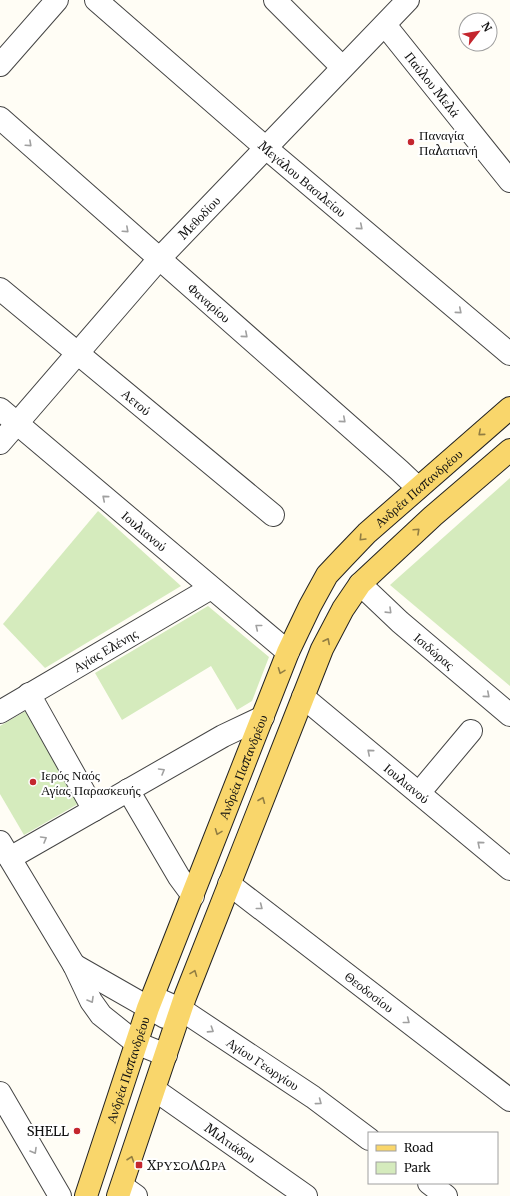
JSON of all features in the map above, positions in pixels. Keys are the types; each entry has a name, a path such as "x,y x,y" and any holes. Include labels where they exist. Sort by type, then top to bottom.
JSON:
{"main road":[{"name":"Ανδρέα Παπανδρέου","path":"86,1196 150,1002 288,652 310,606 327,575 367,533 510,408"},
{"path":"126,1193 155,1090 180,1017 185,997 322,649 342,609 360,584 433,516 510,450"}],"street":[{"path":"0,65 57,0"},
{"name":"Μεγάλου Βασιλείου","path":"96,0 266,148 510,354"},
{"path":"275,0 342,67"},
{"name":"Μεθοδίου","path":"0,443 159,259 408,0"},
{"name":"Παύλου Μελά","path":"385,25 510,181"},
{"name":"Φαναρίου","path":"0,118 418,488"},
{"name":"Αετού","path":"0,289 273,515"},
{"name":"Ιουλιανού","path":"0,409 288,652"},
{"name":"Ισιδώρας","path":"360,584 400,622 510,715"},
{"name":"Αγίας Ελένης","path":"0,712 211,588"},
{"path":"29,694 94,810"},
{"name":"Ιουλιανού","path":"303,697 510,869"},
{"path":"5,850 94,810 223,736 263,718"},
{"path":"419,794 471,731"},
{"path":"128,790 179,877 193,896"},
{"name":"Αγίου Γεωργίου","path":"5,850 74,965 91,1002 102,1015 136,1043 166,1055"},
{"name":"Θεοδοσίου","path":"229,884 510,1100"},
{"name":"Αγίου Γεωργίου","path":"74,965 180,1017 312,1097 368,1138"},
{"name":"Μιλτιάδου","path":"155,1090 306,1196"},
{"path":"0,1093 60,1196"},
{"path":"430,1184 446,1196"}],"green space":[{"path":"510,478 510,686 390,585"},
{"path":"98,511 181,586 45,668 3,624"},
{"path":"208,606 269,657 252,701 237,710 211,666 122,720 95,673"},
{"path":"29,709 83,801 24,835 0,794 0,726"}],"place":[{"name":"Παναγία Παλατιανή","path":"411,142"},
{"name":"Ιερός Ναός Αγίας Παρασκευής","path":"33,782"},
{"name":"SHELL","path":"77,1131"},
{"name":"ΧΡΥΣΟΛΩΡΑ","path":"139,1165"}]}
